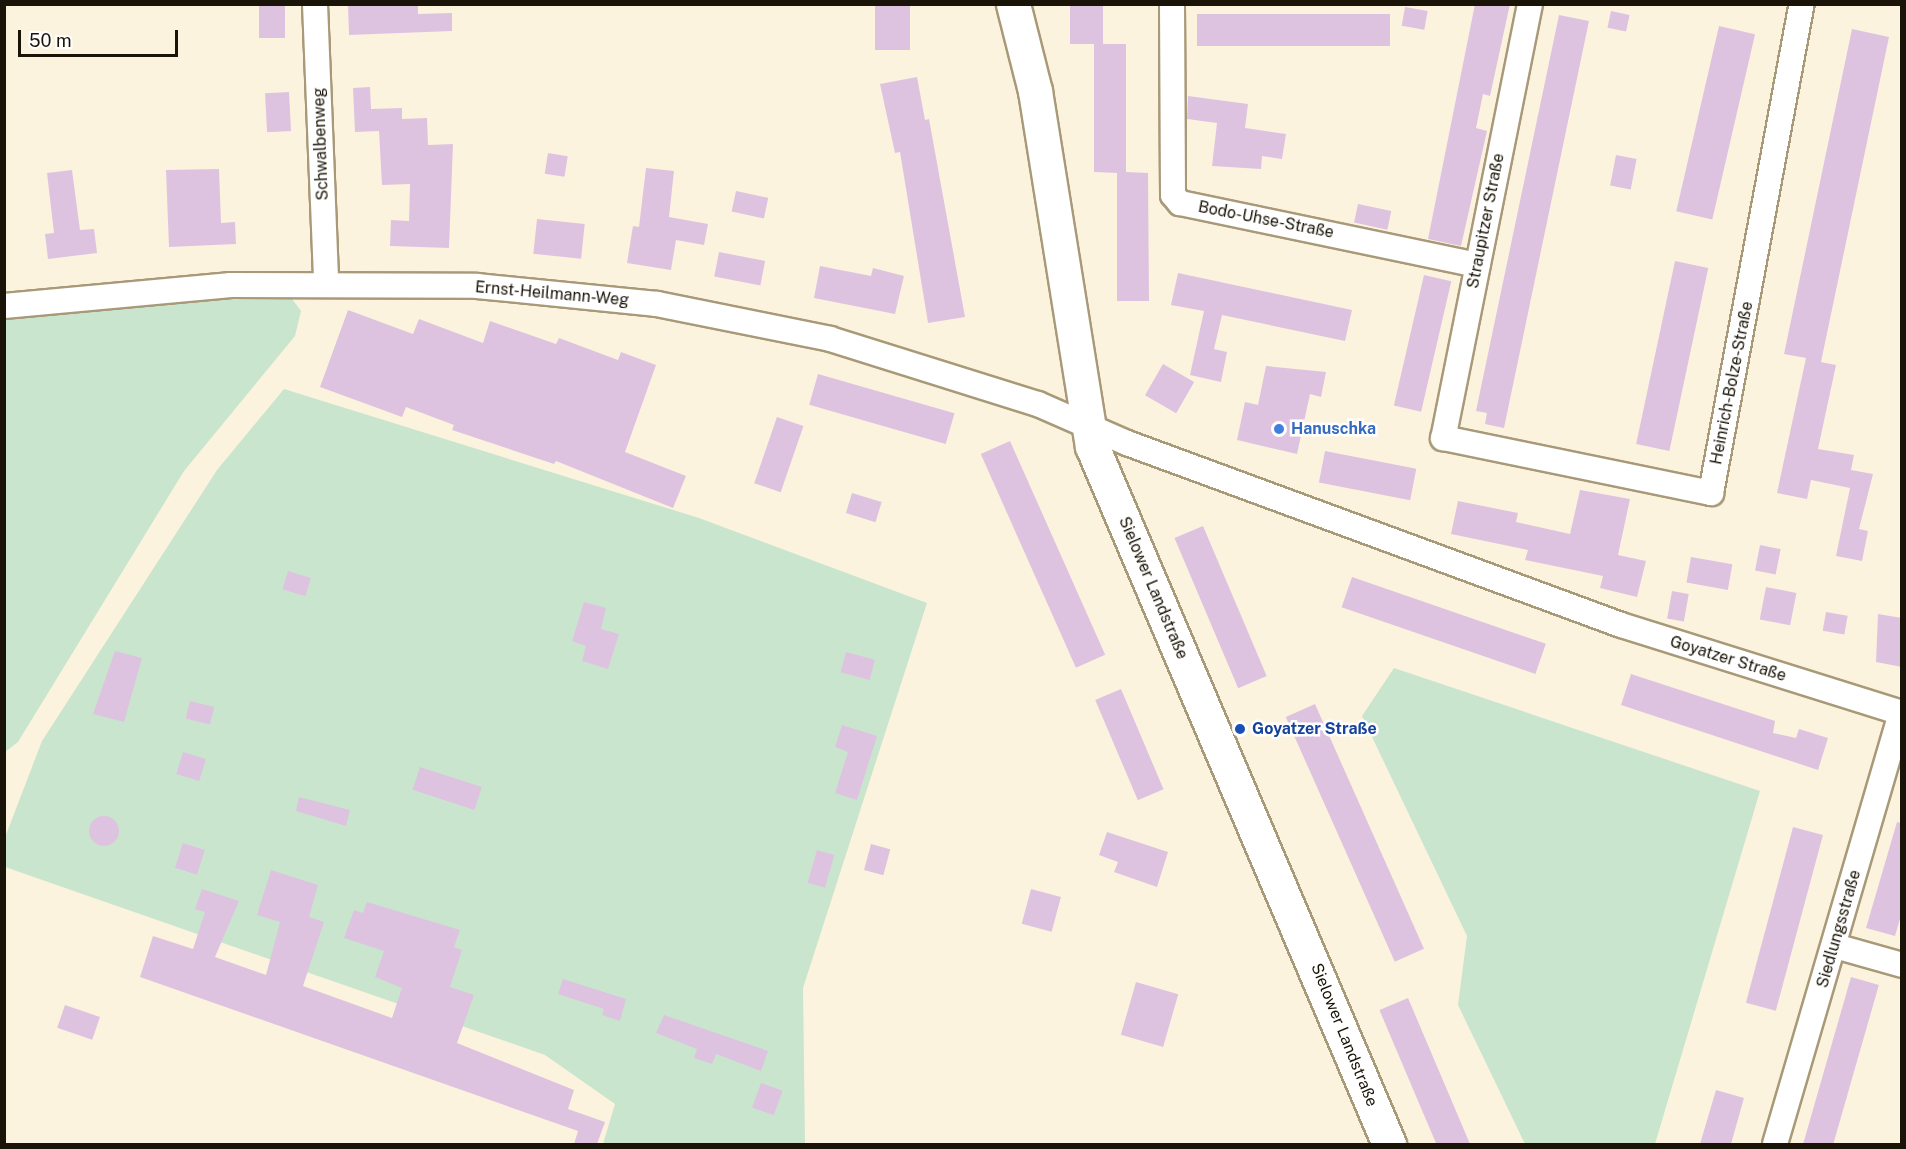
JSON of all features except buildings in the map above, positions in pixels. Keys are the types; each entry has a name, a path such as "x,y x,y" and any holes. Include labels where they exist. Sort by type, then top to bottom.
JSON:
{"main road":[{"name":"Sielower Landstraße","path":"1013,4 1035,91 1084,422 1389,1144"}],"street":[{"name":"Schwalbenweg","path":"315,4 326,284"},
{"name":"Bodo-Uhse-Straße","path":"1172,4 1173,195 1180,203 1478,265"},
{"name":"Straupitzer Straße","path":"1443,438 1530,4"},
{"name":"Heinrich-Bolze-Straße","path":"1443,438 1711,493 1802,4"},
{"name":"Ernst-Heilmann-Weg","path":"4,306 116,292 326,284 477,286 657,304 830,339 1084,422"},
{"name":"Goyatzer Straße","path":"1084,422 1127,443 1621,625 1901,713"},
{"name":"Siedlungsstraße","path":"1774,1144 1901,713"},
{"path":"1834,945 1902,965"}],"green space":[{"path":"287,292 301,311 295,336 184,471 18,742 5,752 5,317"},
{"path":"284,389 699,518 927,603 803,988 805,1144 603,1144 615,1104 545,1055 5,867 4,840 42,741 217,470"},
{"path":"1394,668 1760,791 1655,1144 1525,1144 1458,1005 1467,936 1362,716"}],"place":[{"name":"Hanuschka","path":"1279,429"},
{"name":"Goyatzer Straße","path":"1240,729"}]}
